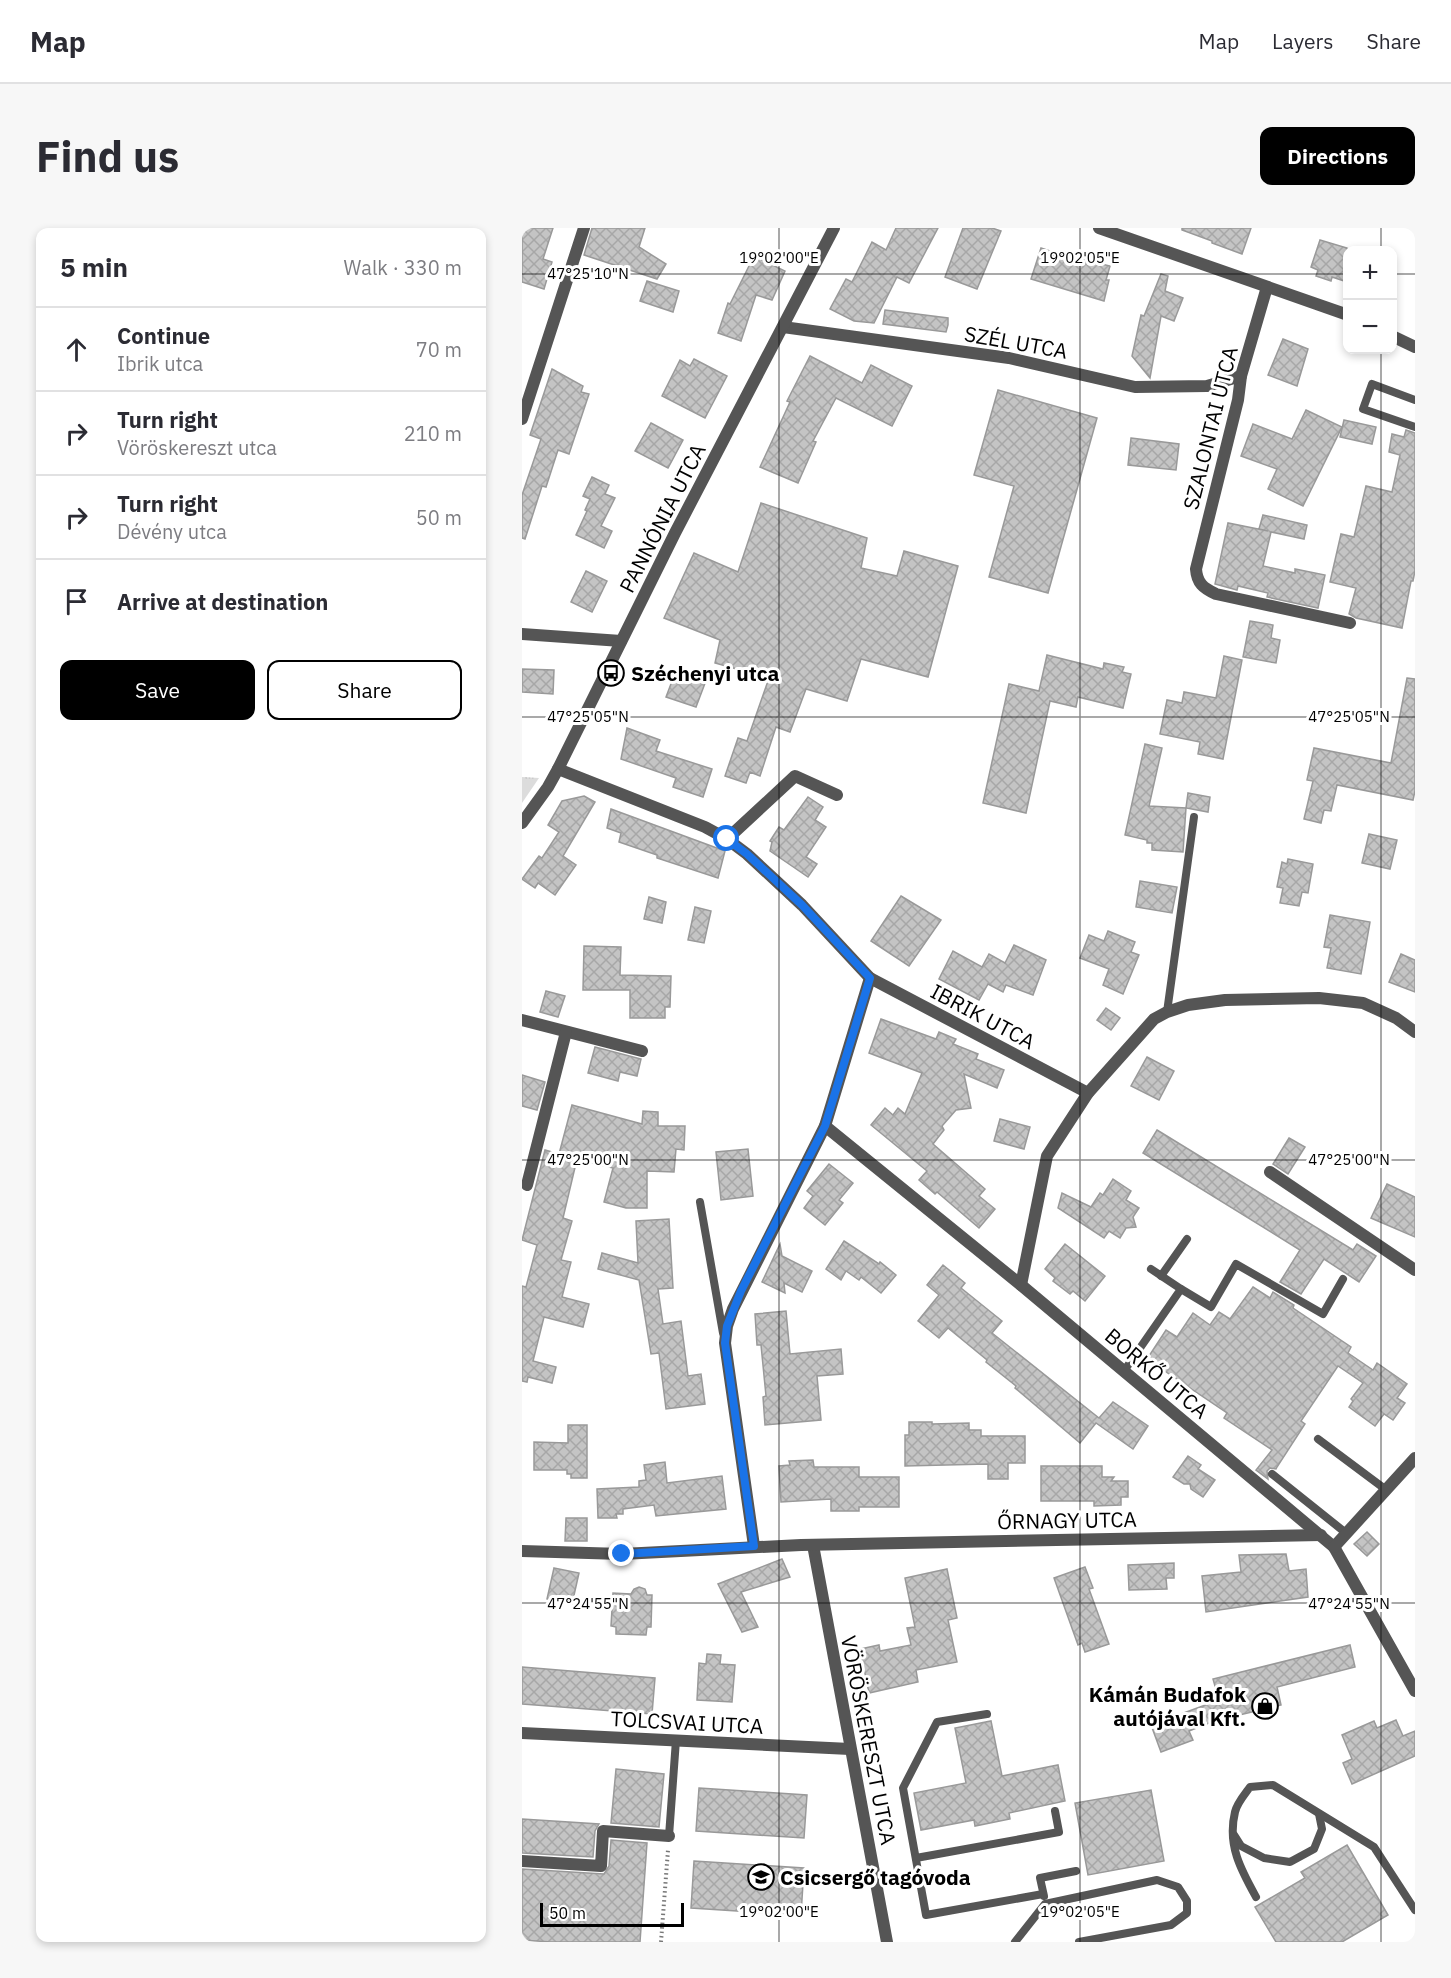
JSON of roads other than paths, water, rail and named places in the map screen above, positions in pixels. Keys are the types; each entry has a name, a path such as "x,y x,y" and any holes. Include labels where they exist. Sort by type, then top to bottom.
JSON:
{"street":[{"path":"522,419 584,228"},
{"name":"PANNÓNIA UTCA","path":"522,823 558,769 675,533 834,228"},
{"path":"1099,228 1343,314"},
{"name":"SZALONTAI UTCA","path":"1267,287 1241,376 1238,400 1196,569 1197,580 1204,589 1216,594 1350,623"},
{"name":"SZÉL UTCA","path":"783,327 1009,358 1135,387 1207,386 1241,376"},
{"path":"1397,338 1415,347"},
{"path":"522,634 621,641"},
{"name":"IBRIK UTCA","path":"558,769 705,826 727,839 747,854 802,905 870,978 1088,1093"},
{"path":"727,839 795,776 837,795"},
{"path":"754,1546 725,1343 727,1326 741,1291 825,1126 870,978"},
{"path":"1021,1285 1047,1156 1088,1093 1154,1019 1188,1005 1225,1000 1319,998 1363,1003 1396,1018 1415,1032"},
{"path":"522,1020 642,1052"},
{"path":"527,1185 566,1032"},
{"name":"BORKŐ UTCA","path":"825,1126 1021,1285 1334,1547 1415,1691"},
{"path":"1270,1172 1415,1270"},
{"path":"1334,1547 1415,1458"},
{"name":"ŐRNAGY UTCA","path":"522,1551 622,1554 754,1546 1321,1535"},
{"name":"VÖRÖSKERESZT UTCA","path":"813,1545 887,1942"},
{"name":"TOLCSVAI UTCA","path":"522,1733 850,1749"},
{"path":"522,1861 601,1866 603,1831 669,1836"}],"lane":[{"path":"1415,400 1372,384 1363,408 1415,427"},
{"path":"1167,1012 1194,817"},
{"path":"700,1202 725,1343"},
{"path":"1161,1276 1187,1239"},
{"path":"1150,1269 1211,1307 1236,1264 1323,1314 1343,1279"},
{"path":"1124,1371 1181,1289"},
{"path":"1318,1439 1385,1489"},
{"path":"1272,1474 1346,1533"},
{"path":"987,1714 937,1722 903,1788 926,1915 1043,1894"},
{"path":"669,1836 676,1740"},
{"path":"1256,1897 1237,1863 1233,1834 1235,1810 1250,1787 1273,1785 1374,1847 1415,1910"},
{"path":"916,1858 1059,1832 1055,1811"},
{"path":"1233,1834 1241,1846 1264,1858 1290,1862 1314,1849 1322,1829 1320,1814"},
{"path":"1045,1904 1040,1878 1076,1871"},
{"path":"1015,1942 1045,1904 1157,1880 1178,1887 1187,1901 1186,1913 1171,1924 1079,1942"}],"place":[{"name":"Széchenyi utca","path":"611,673"},
{"name":"Kámán Budafok autójával Kft.","path":"1265,1706"},
{"name":"Csicsergő tagóvoda","path":"761,1877"}]}
